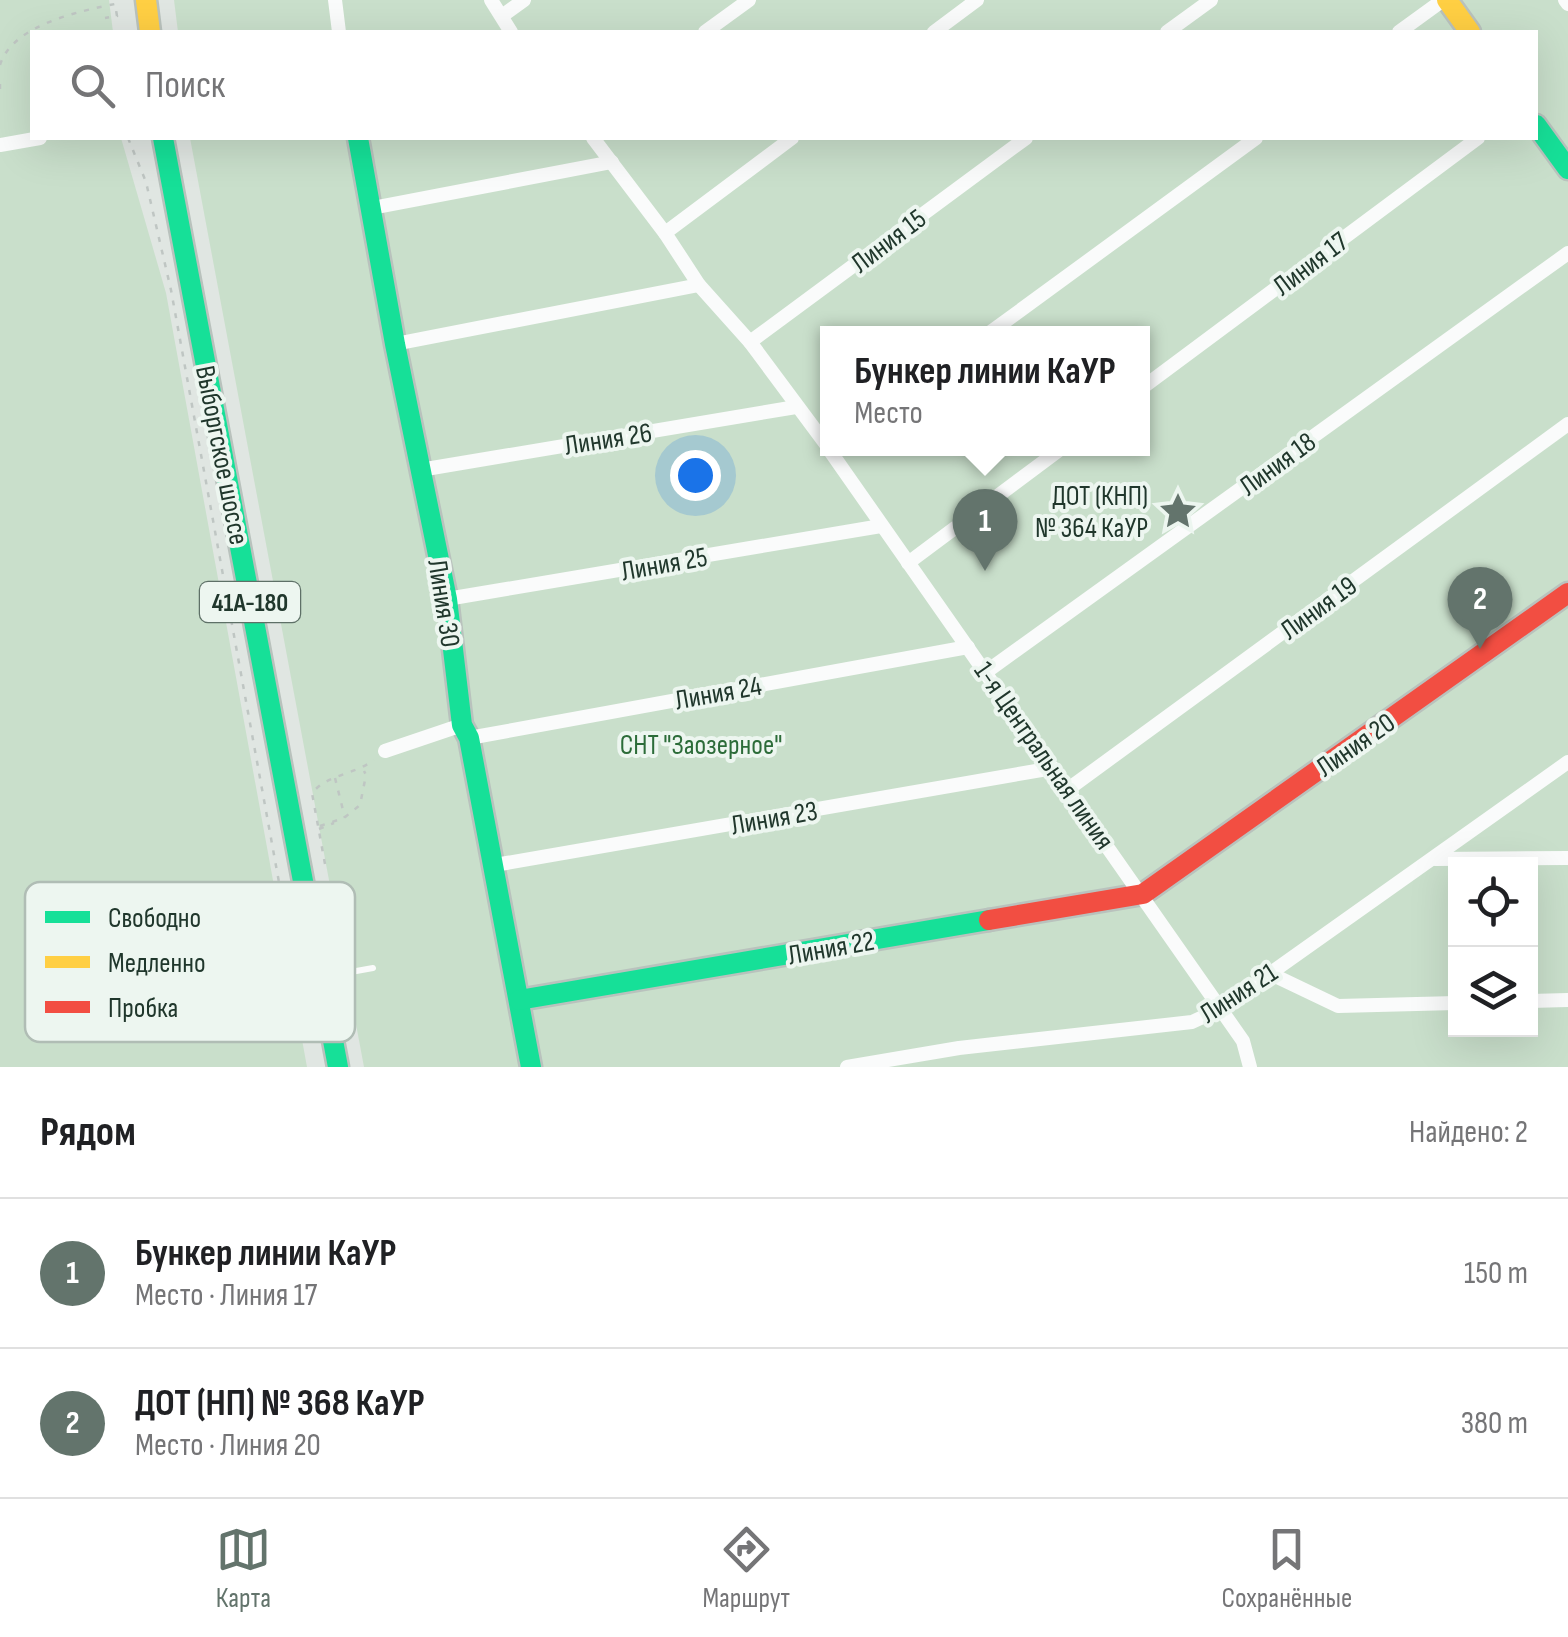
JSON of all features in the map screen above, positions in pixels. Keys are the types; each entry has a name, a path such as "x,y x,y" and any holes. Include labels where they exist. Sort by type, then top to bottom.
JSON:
{"street":[{"path":"146,0 150,30"},
{"path":"334,0 340,30"},
{"path":"490,0 510,30"},
{"path":"502,16 524,0"},
{"path":"708,30 749,0"},
{"path":"937,30 977,0"},
{"path":"1170,30 1211,0"},
{"path":"1402,30 1445,0 1468,30"},
{"path":"1538,128 1568,169"},
{"path":"0,145 30,140"},
{"name":"Выборгское шоссе","path":"163,140 304,882"},
{"name":"Линия 30","path":"358,140 447,600 465,732 495,866 531,1067"},
{"name":"1-я Центральная линия","path":"595,140 699,285 750,342 820,437"},
{"path":"664,232 789,140"},
{"name":"Линия 15","path":"750,342 1023,140"},
{"path":"999,326 1253,140"},
{"name":"Линия 17","path":"1150,382 1475,140"},
{"path":"372,208 612,162"},
{"name":"Линия 18","path":"986,672 1568,253"},
{"path":"395,344 699,285"},
{"name":"Линия 26","path":"420,470 796,407"},
{"name":"Линия 19","path":"1068,790 1568,424"},
{"name":"1-я Центральная линия","path":"834,456 1243,1041 1250,1067"},
{"path":"908,564 1051,456"},
{"name":"Линия 25","path":"447,600 882,526"},
{"name":"Линия 20","path":"1143,894 1568,593"},
{"name":"Линия 24","path":"385,751 465,732 968,646"},
{"name":"Линия 21","path":"847,1067 960,1048 1192,1022 1220,1009 1568,762"},
{"name":"Линия 23","path":"495,866 1053,768"},
{"path":"1434,859 1568,858"},
{"name":"Линия 22","path":"518,1000 1143,894"},
{"path":"1269,973 1338,1006 1448,1003"},
{"path":"1538,1001 1568,1000"},
{"name":"Выборгское шоссе","path":"334,1042 338,1067"}],"lane":[{"path":"355,971 373,968"}],"path":[{"path":"35,30 70,12 115,4 115,17 105,18"},
{"path":"0,64 3,54 30,32"},
{"path":"129,140 146,182 171,290 279,882"},
{"path":"325,864 312,793 335,777 362,769 385,751"},
{"path":"318,828 345,818 362,801 366,775 362,769"},
{"path":"335,777 345,818"}],"green space":[{"path":"0,0 109,0 113,30 30,30 30,140 122,140 166,293 273,882 25,882 25,1042 302,1042 307,1067 0,1067"},
{"name":"СНТ \"Заозерное\"","path":"174,0 1568,0 1568,1067 364,1067 355,1019 355,882 329,882 190,140 1538,140 1538,30 178,30"}],"traffic: fast":[{"path":"1538,128 1568,169"},
{"path":"163,140 303,882"},
{"path":"358,140 447,599 462,725 469,738 531,1067"},
{"path":"519,1000 989,920"},
{"path":"333,1042 338,1067"}],"traffic: slow":[{"path":"146,0 150,30"},
{"path":"1447,0 1469,30"}],"traffic: jam":[{"path":"989,920 1143,894 1568,593"}],"place":[{"name":"ДОТ (КНП) № 364 КаУР","path":"1178,511"},
{"name":"Бункер линии КаУР","path":"985,571"},
{"name":"ДОТ (НП) № 368 КаУР","path":"1480,649"}]}
